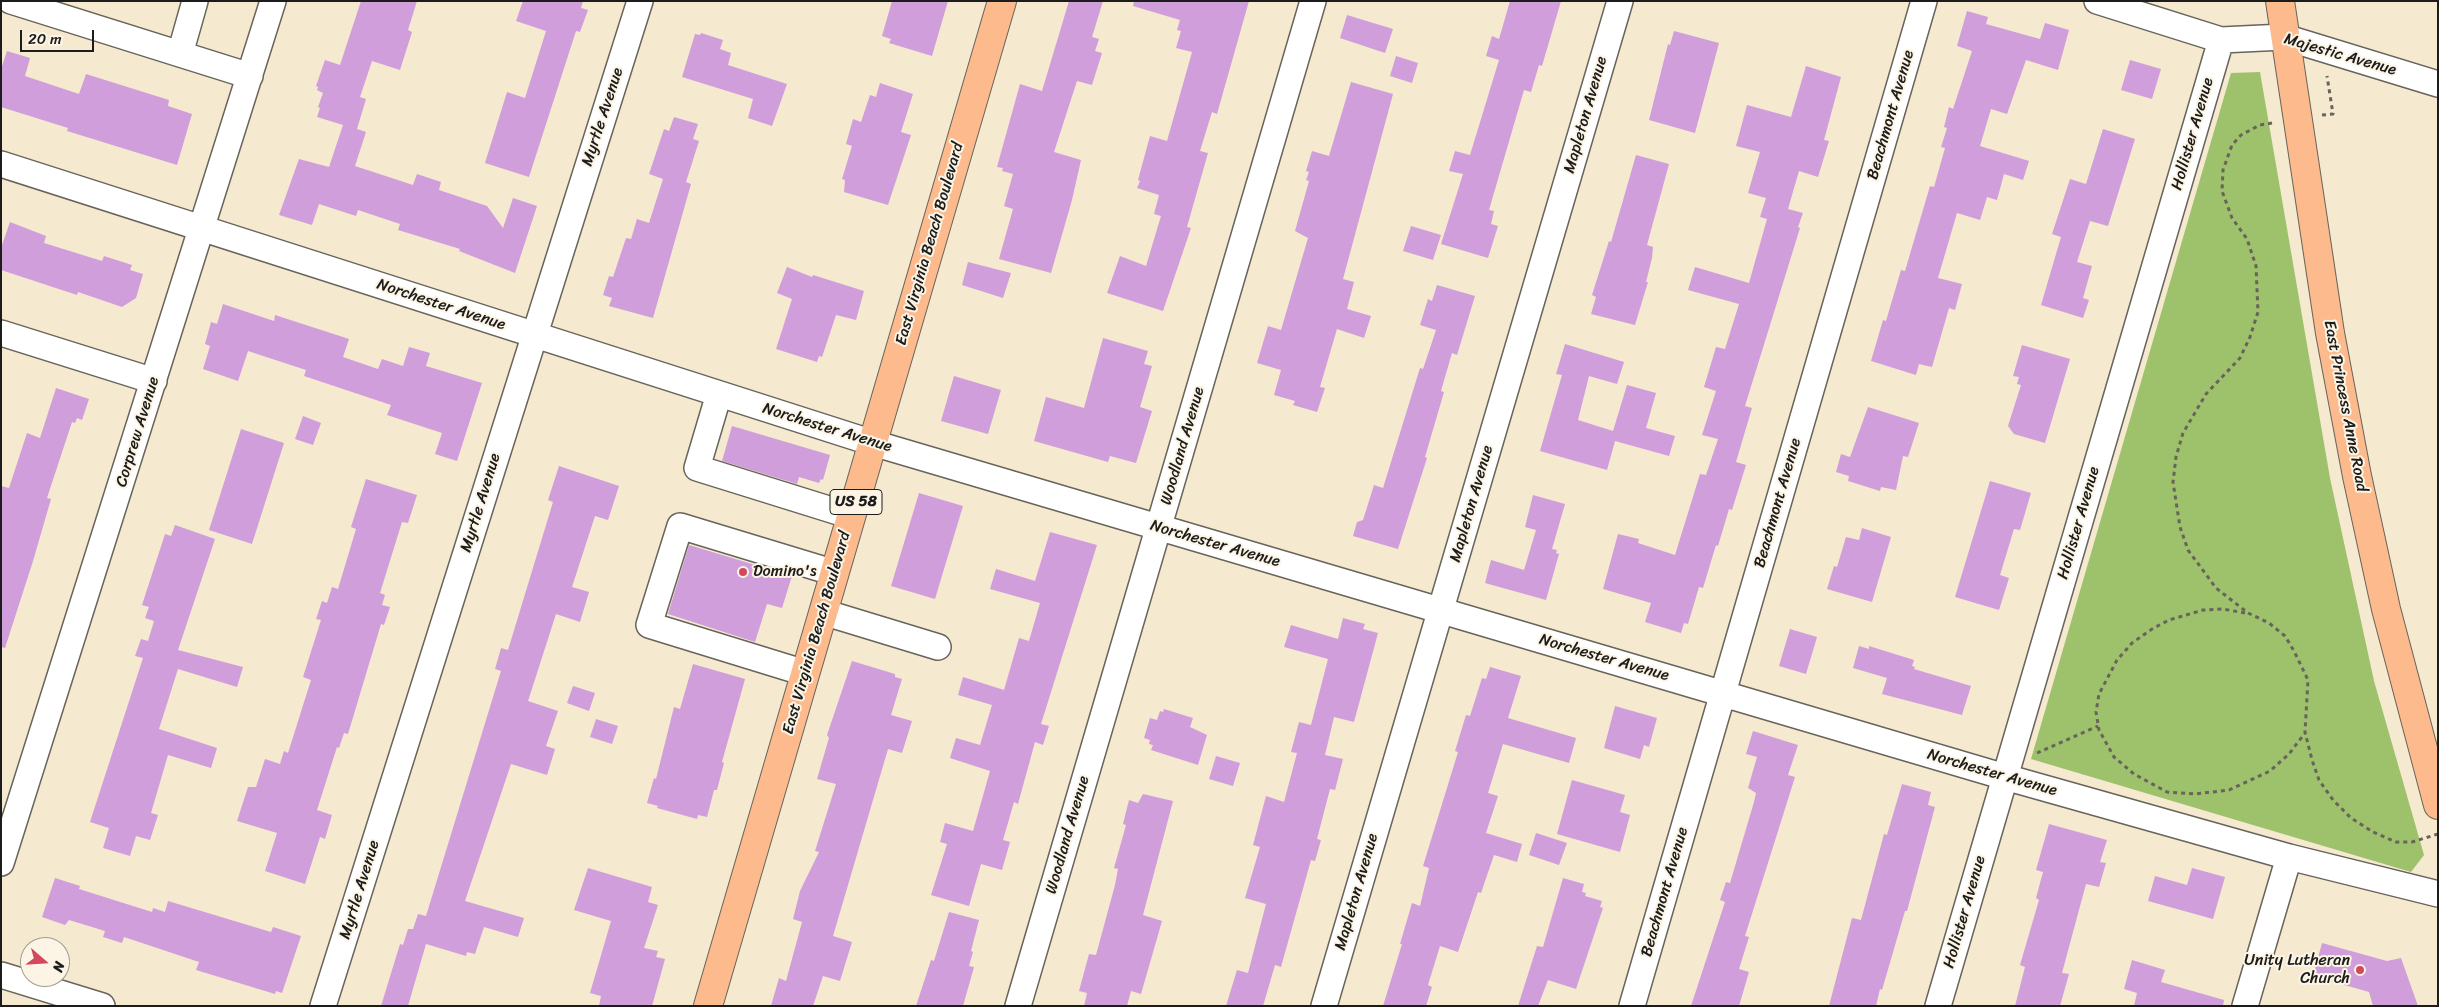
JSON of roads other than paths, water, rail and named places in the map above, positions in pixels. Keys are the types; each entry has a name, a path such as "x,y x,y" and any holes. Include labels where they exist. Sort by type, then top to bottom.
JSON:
{"main road":[{"name":"East Virginia Beach Boulevard","path":"708,1006 1002,1"},
{"name":"East Princess Anne Road","path":"2280,1 2330,333 2358,476 2386,609 2438,805"}],"street":[{"path":"11,1 250,76"},
{"path":"180,54 195,1"},
{"name":"Corprew Avenue","path":"1,862 273,1"},
{"name":"Myrtle Avenue","path":"323,1006 640,1"},
{"name":"Woodland Avenue","path":"1018,1006 1313,1"},
{"name":"Mapleton Avenue","path":"1324,1006 1620,1"},
{"name":"Beachmont Avenue","path":"1632,1006 1924,1"},
{"name":"Majestic Avenue","path":"2097,1 2221,40 2284,37 2438,84"},
{"name":"Hollister Avenue","path":"1938,1006 2221,40"},
{"name":"Norchester Avenue","path":"1,164 873,443 1723,692 2005,777 2289,857 2438,894"},
{"path":"1,333 154,381"},
{"path":"719,394 697,468 852,516"},
{"path":"805,673 649,625 680,526 834,573"},
{"path":"823,612 938,647"},
{"path":"2245,1006 2289,857"},
{"path":"1,975 102,1006"}],"place":[{"name":"Domino's","path":"743,572"},
{"name":"Unity Lutheran Church","path":"2360,970"}]}
